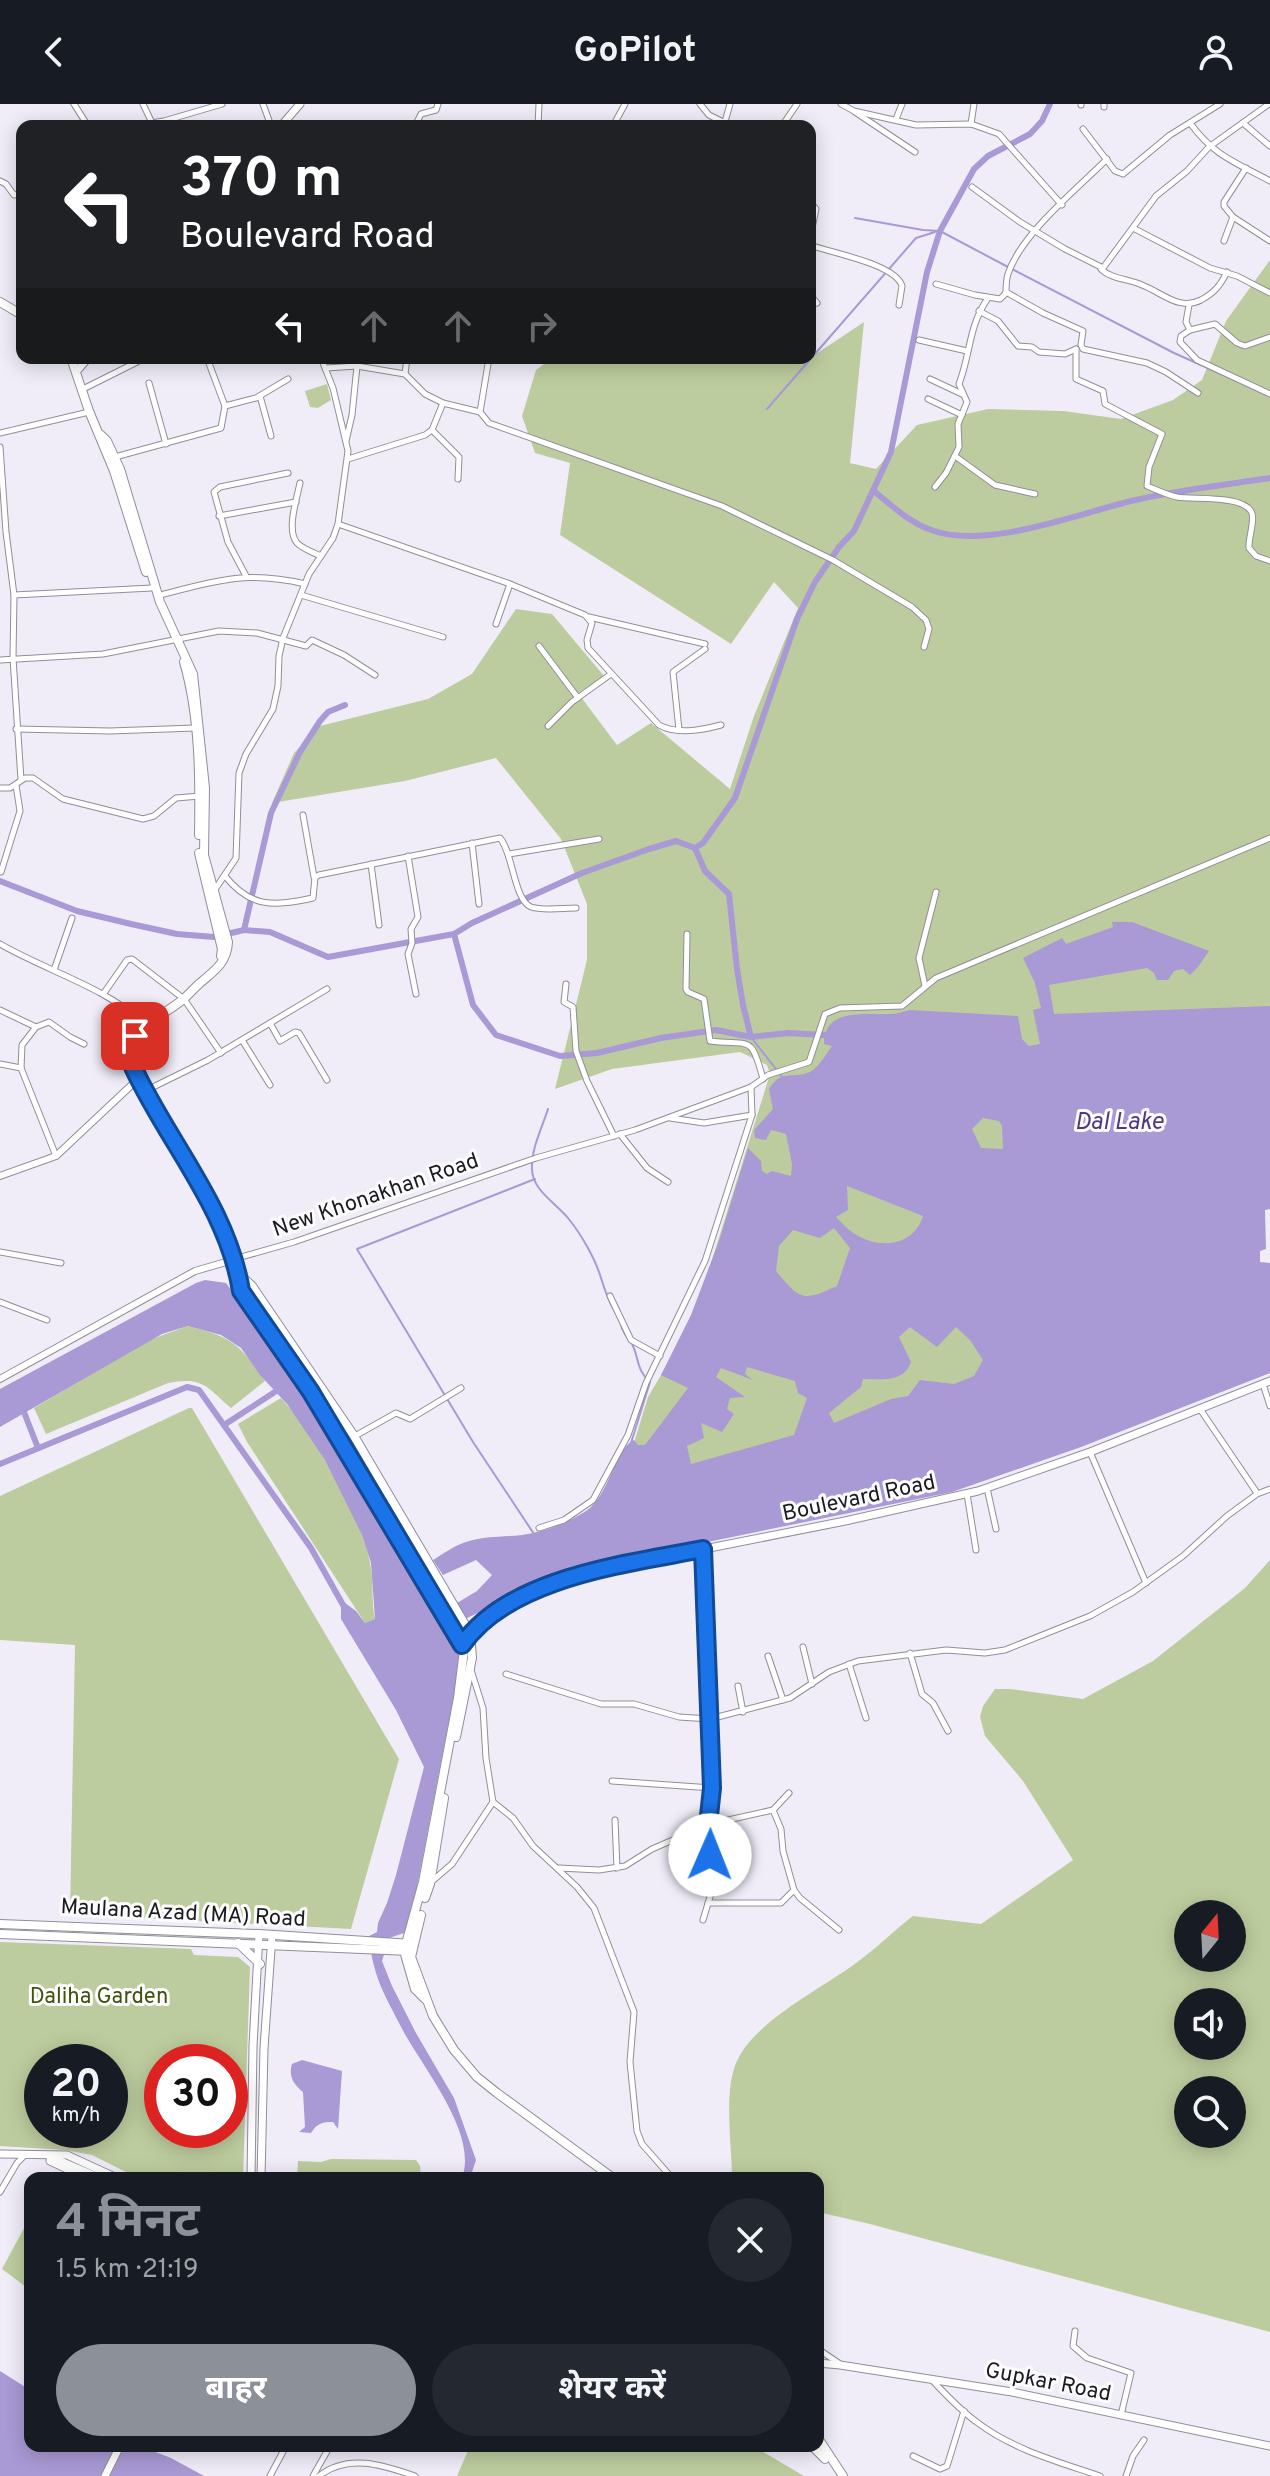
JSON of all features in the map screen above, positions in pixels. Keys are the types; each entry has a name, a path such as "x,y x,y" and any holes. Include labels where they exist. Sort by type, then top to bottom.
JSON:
{"main road":[{"path":"286,120 300,104"},
{"path":"73,364 157,596 193,674 205,788 204,855 214,895"},
{"path":"76,372 83,364"},
{"path":"101,435 115,457 157,596"},
{"path":"182,650 195,728 200,796 199,852 226,929 225,949 221,964 184,999 135,1036 131,1052 138,1079 189,1166 233,1260 241,1291 311,1392 462,1645 463,1670 430,1884 405,1947"},
{"path":"238,1273 252,1286 354,1436 425,1561 468,1629 472,1652 470,1667 432,1856 405,1947 425,1999 454,2050 477,2077 605,2172"},
{"name":"Boulevard Road","path":"462,1645 468,1629 490,1615 574,1575 967,1494 1090,1452 1266,1383"},
{"path":"385,1513 395,1507"},
{"name":"Maulana Azad (MA) Road","path":"0,1924 405,1947"},
{"name":"Maulana Azad (MA) Road","path":"0,1934 238,1943 259,1939"},
{"path":"256,2172 253,2048 259,1939"},
{"path":"256,2172 272,1940"},
{"path":"238,1943 260,1964"},
{"path":"253,2048 259,2060"},
{"path":"256,2172 259,2060 264,2048"},
{"path":"0,2154 67,2155 104,2172"},
{"path":"47,2155 86,2172"},
{"path":"47,2155 49,2160 74,2172"},
{"name":"Gupkar Road","path":"824,2364 1012,2392 1270,2446"},
{"path":"105,2476 117,2452"},
{"path":"824,2452 843,2476"},
{"path":"832,2464 836,2476"}],"street":[{"path":"163,120 222,104"},
{"path":"418,120 421,114 436,110 438,104"},
{"path":"700,104 717,120"},
{"path":"841,104 915,152"},
{"path":"896,119 902,104"},
{"path":"971,124 974,104"},
{"path":"1083,129 1118,173 1123,174 1163,140 1220,104"},
{"path":"1100,268 1106,266 1156,196 1187,171 1209,147 1266,106 1270,113"},
{"path":"854,111 924,126 971,124 999,134 1062,205"},
{"path":"1190,123 1209,147 1270,181"},
{"path":"1243,123 1270,146"},
{"path":"936,284 1000,299 1006,292 1008,274 1034,230 1107,159"},
{"path":"1246,168 1224,206 1233,217 1270,241"},
{"path":"0,181 16,195"},
{"path":"972,187 1034,230 1105,273 1138,283 1177,302 1189,305 1213,293 1227,272"},
{"path":"1224,241 1233,217"},
{"path":"1133,228 1210,268 1227,272 1270,293"},
{"path":"816,247 896,276 902,286 899,305"},
{"path":"1006,292 1083,331 1078,347 1076,379 1104,392 1105,404 1162,434 1146,484 1170,496 1225,500 1246,507 1251,511 1252,518 1249,548 1256,556 1270,561"},
{"path":"935,487 960,443 958,424 967,404 959,384 966,365 971,332 988,298"},
{"path":"1189,305 1186,322 1190,330"},
{"path":"979,311 998,321 1018,346 1065,354 1078,347"},
{"path":"1270,337 1245,346 1215,324 1190,330 1179,340 1197,360 1270,394"},
{"path":"919,340 967,351"},
{"path":"1078,347 1147,363 1198,393"},
{"path":"81,390 133,364"},
{"path":"115,457 221,428 225,406 209,364"},
{"path":"214,895 236,858 238,786 242,763 273,709 283,638 305,584 338,524 348,459 324,364"},
{"path":"405,374 406,364"},
{"path":"480,412 488,364"},
{"path":"326,368 355,366 405,374 425,394 443,403 480,412 489,423 722,506 823,554 912,607 926,620 929,629 924,647"},
{"path":"346,442 352,415 355,366"},
{"path":"225,406 260,396 288,379"},
{"path":"930,379 963,394"},
{"path":"149,383 166,444"},
{"path":"260,396 271,436"},
{"path":"928,399 962,415"},
{"path":"348,459 418,438 432,430 443,403"},
{"path":"0,433 89,411"},
{"path":"432,430 459,457 458,479"},
{"path":"0,447 14,595 13,658 20,811 1,872"},
{"path":"955,456 995,485 1035,494"},
{"path":"246,576 228,542 219,516 213,497 216,489 288,473"},
{"path":"300,483 294,539 321,556"},
{"path":"219,516 296,502"},
{"path":"338,524 510,584 588,616 705,646 673,672 679,730"},
{"path":"14,595 157,596 220,579 246,576 305,584"},
{"path":"496,624 510,584"},
{"path":"301,595 443,637"},
{"path":"588,616 592,623 588,648 659,725 679,730 721,725"},
{"path":"0,660 103,654 219,631 283,638 307,646 313,641 344,655 375,675"},
{"path":"539,646 578,698"},
{"path":"548,726 578,698 611,674"},
{"path":"16,729 110,731 195,728"},
{"path":"0,788 33,778 63,799 143,819 154,816 176,798 200,796"},
{"path":"225,876 245,896 254,900 271,904 313,898 315,880 303,815"},
{"path":"315,880 319,875 500,838 524,902 536,907 576,908"},
{"path":"936,892 919,958 925,986 936,978 1270,838"},
{"path":"508,853 512,856 599,839"},
{"path":"472,843 479,904"},
{"path":"408,856 418,917 411,929 408,957 416,994"},
{"path":"371,864 379,925"},
{"path":"54,970 72,918"},
{"path":"687,934 686,991 703,998 709,1039 752,1046 766,1077"},
{"path":"0,944 104,993 147,1025"},
{"path":"104,993 127,960 132,959 184,999 221,1053"},
{"path":"566,984 564,1001 573,1007 576,1051 587,1081 617,1135 647,1168 668,1182"},
{"name":"New Khonakhan Road","path":"233,1260 320,1234 528,1160 617,1135 751,1087 782,1070 809,1062 822,1018 829,1011 902,1006 925,986"},
{"path":"145,1091 221,1053 327,989"},
{"path":"0,1010 36,1027"},
{"path":"56,1156 21,1068 22,1045 36,1027 49,1022 84,1044"},
{"path":"270,1023 280,1041 297,1031 327,1080"},
{"path":"242,1040 270,1085"},
{"path":"0,1064 21,1068"},
{"path":"0,1176 56,1156 138,1079"},
{"path":"539,1528 564,1520 588,1505 597,1495 628,1435 646,1383 705,1261 752,1115 751,1087"},
{"path":"667,1118 704,1123 752,1115"},
{"path":"0,1252 61,1263"},
{"path":"0,1379 195,1271 233,1260"},
{"path":"610,1296 631,1340 660,1356"},
{"path":"0,1302 47,1320"},
{"path":"1266,1383 1270,1406"},
{"path":"354,1436 396,1413 410,1419 461,1388"},
{"path":"1200,1408 1257,1494"},
{"path":"1090,1452 1146,1583"},
{"path":"987,1488 996,1529"},
{"path":"506,1674 601,1704 634,1704 679,1717 710,1719 783,1700 829,1672 849,1664 910,1653 1005,1650 1090,1616 1146,1583 1183,1556 1227,1516 1257,1494 1270,1489"},
{"path":"967,1494 976,1550"},
{"path":"703,1549 712,1788 709,1825 712,1890 703,1920"},
{"path":"803,1647 812,1684"},
{"path":"910,1653 922,1694 933,1703 948,1731"},
{"path":"768,1656 783,1700"},
{"path":"849,1664 866,1718"},
{"path":"470,1667 483,1708 493,1802 513,1818 533,1846 594,1908 629,1994 635,2020 630,2062 637,2131 642,2144 667,2172"},
{"path":"738,1686 743,1712"},
{"path":"612,1781 712,1788"},
{"path":"558,1868 617,1868 709,1825 773,1810 789,1793"},
{"path":"430,1884 452,1864 493,1802"},
{"path":"773,1810 781,1829 783,1851 794,1890 839,1930"},
{"path":"615,1820 617,1868"},
{"path":"708,1903 781,1903 794,1890"},
{"path":"0,2192 26,2154"},
{"path":"1075,2331 1073,2346 1082,2355 1131,2373 1121,2416"},
{"path":"824,2353 840,2365"},
{"path":"932,2380 992,2433 1027,2450 1100,2476"},
{"path":"913,2456 940,2469 947,2466 964,2411"},
{"path":"1126,2476 1133,2456 1144,2440"},
{"path":"270,2476 283,2452"},
{"path":"313,2476 327,2452"},
{"path":"319,2476 336,2466 355,2463 395,2469 415,2476"}],"green space":[{"path":"1270,260 1270,1068 1219,1152 1216,1283 608,1528 648,1397 693,1321 770,1074 767,1065 740,1052 612,1069 555,1089 587,960 587,904 561,839 496,758 405,781 272,803 294,753 320,726 428,699 472,674 516,609 552,614 604,676 578,693 617,745 651,723 730,789 754,716 798,608 774,582 731,644 560,535 570,463 535,453 522,416 536,370 544,364 816,364 816,354 864,322 850,463 876,469 917,425 988,409 1063,411 1121,419 1173,400 1202,380 1226,321"},
{"path":"327,384 331,400 318,408 310,407 305,391"},
{"path":"188,1326 216,1334 234,1344 265,1381 231,1408 197,1382 168,1383 46,1434 34,1408 149,1340"},
{"path":"281,1398 321,1453 357,1522 372,1577 375,1619 365,1623 238,1424"},
{"path":"192,1408 399,1759 351,1929 70,1914 75,1645 0,1640 0,1496"},
{"path":"1270,1560 1270,2332 824,2213 824,2172 732,2172 730,2087 737,2061 758,2032 863,1958 913,1916 981,1924 1073,1860 1023,1781 985,1736 980,1717 983,1706 995,1689 1083,1699 1153,1661 1245,1588"},
{"name":"Daliha Garden","path":"0,1942 191,1949 194,1955 238,1957 250,1967 247,2044 144,2044 144,2148 244,2148 243,2172 126,2172 92,2155 32,2148 128,2148 128,2044 24,2044 24,2147 0,2146"},
{"path":"331,2159 416,2160 420,2172 297,2172 298,2161"},
{"path":"24,2228 24,2286 2,2269"},
{"path":"467,2452 763,2452 804,2476 457,2476"}],"water":[{"name":"Dal Lake","path":"1112,922 1132,922 1209,951 1190,975 1183,969 1174,971 1168,980 1157,980 1147,968 1049,985 1054,1014 1270,1006 1270,1209 1265,1210 1266,1249 1260,1251 1260,1262 1270,1263 1270,1373 1081,1447 952,1492 570,1570 467,1618 451,1630 461,1655 411,1918 404,1933 389,1938 382,1961 416,2033 454,2098 476,2160 472,2172 463,2172 462,2140 455,2120 386,1998 367,1937 377,1932 387,1903 424,1767 396,1710 341,1619 341,1606 345,1603 365,1623 375,1619 371,1563 362,1535 325,1460 287,1404 260,1375 241,1348 221,1335 188,1326 162,1334 0,1427 0,1389 196,1283 205,1280 226,1283 306,1390 407,1564 445,1620 462,1611 457,1603 477,1591 492,1575 476,1560 443,1575 433,1560 466,1542 539,1532 586,1511 601,1494 627,1445 634,1440 638,1445 645,1445 688,1388 661,1375 691,1315 719,1241 748,1148 761,1161 762,1171 791,1176 792,1164 786,1134 771,1130 766,1140 755,1138 754,1130 773,1109 769,1089 774,1083 783,1077 813,1070 832,1046 824,1044 831,1024 859,1014 894,1014 910,1010 1018,1016 1022,1039 1029,1046 1040,1044 1033,1010 1041,1008 1035,983 1023,958 1062,938 1066,944 1113,927","holes":["983,1118 999,1121 1003,1149 981,1148 972,1129","847,1186 923,1216 919,1226 912,1234 895,1242 875,1242 855,1234 836,1217 848,1210","834,1228 850,1248 837,1286 809,1296 797,1293 776,1271 779,1246 793,1230 820,1238","910,1327 937,1347 956,1327 970,1340 983,1360 974,1376 954,1384 920,1380 908,1396 891,1399 834,1423 829,1413 861,1387 863,1379 897,1377 908,1369 911,1362 899,1337","747,1367 795,1381 798,1393 807,1398 794,1435 691,1464 687,1446 704,1438 701,1423 722,1432 734,1414 727,1409 730,1398 745,1397 716,1377 721,1368 753,1380 745,1374"]},
{"path":"302,2060 342,2071 338,2129 333,2122 329,2122 318,2125 311,2133 299,2132 305,2127 303,2092 291,2072 292,2064"},
{"path":"0,2371 24,2386 24,2452 156,2452 204,2476 0,2476"}],"waterway":[{"path":"0,881 77,911 131,924 177,934 214,937 244,930 270,932 328,957 454,934 582,873 676,841 695,848 703,843 735,798 797,619 815,582 854,531 891,452 927,272 940,231 974,169 988,156 1030,134 1042,121 1050,104"},
{"path":"855,218 940,231 1008,267"},
{"path":"816,353 916,238 935,232"},
{"path":"1014,270 1219,373"},
{"path":"767,409 806,364"},
{"path":"874,491 902,514 926,528 956,535 980,536 1033,528 1148,497 1270,478"},
{"path":"244,930 271,813 300,752 320,721 328,712 345,705"},
{"path":"695,848 705,871 729,894 737,969 751,1037"},
{"path":"454,934 473,1005 496,1035 560,1056 597,1053 661,1038 716,1030 751,1037 788,1033 824,1035"},
{"path":"751,1037 782,1077"},
{"path":"548,1109 533,1154 533,1177 540,1190 568,1218 583,1239 615,1312"},
{"path":"534,1534 473,1442 357,1249 535,1179"},
{"path":"621,1325 632,1344 642,1373 650,1382 631,1443"},
{"path":"0,1464 187,1387 199,1390 311,1548 347,1612"},
{"path":"224,1425 281,1388"},
{"path":"22,1407 38,1448"}],"route":[{"path":"135,1036 131,1052 133,1067 186,1158 218,1223 238,1273 241,1291 311,1392 462,1645 490,1615 574,1575 703,1549 713,1801 708,1825 710,1855"}]}
